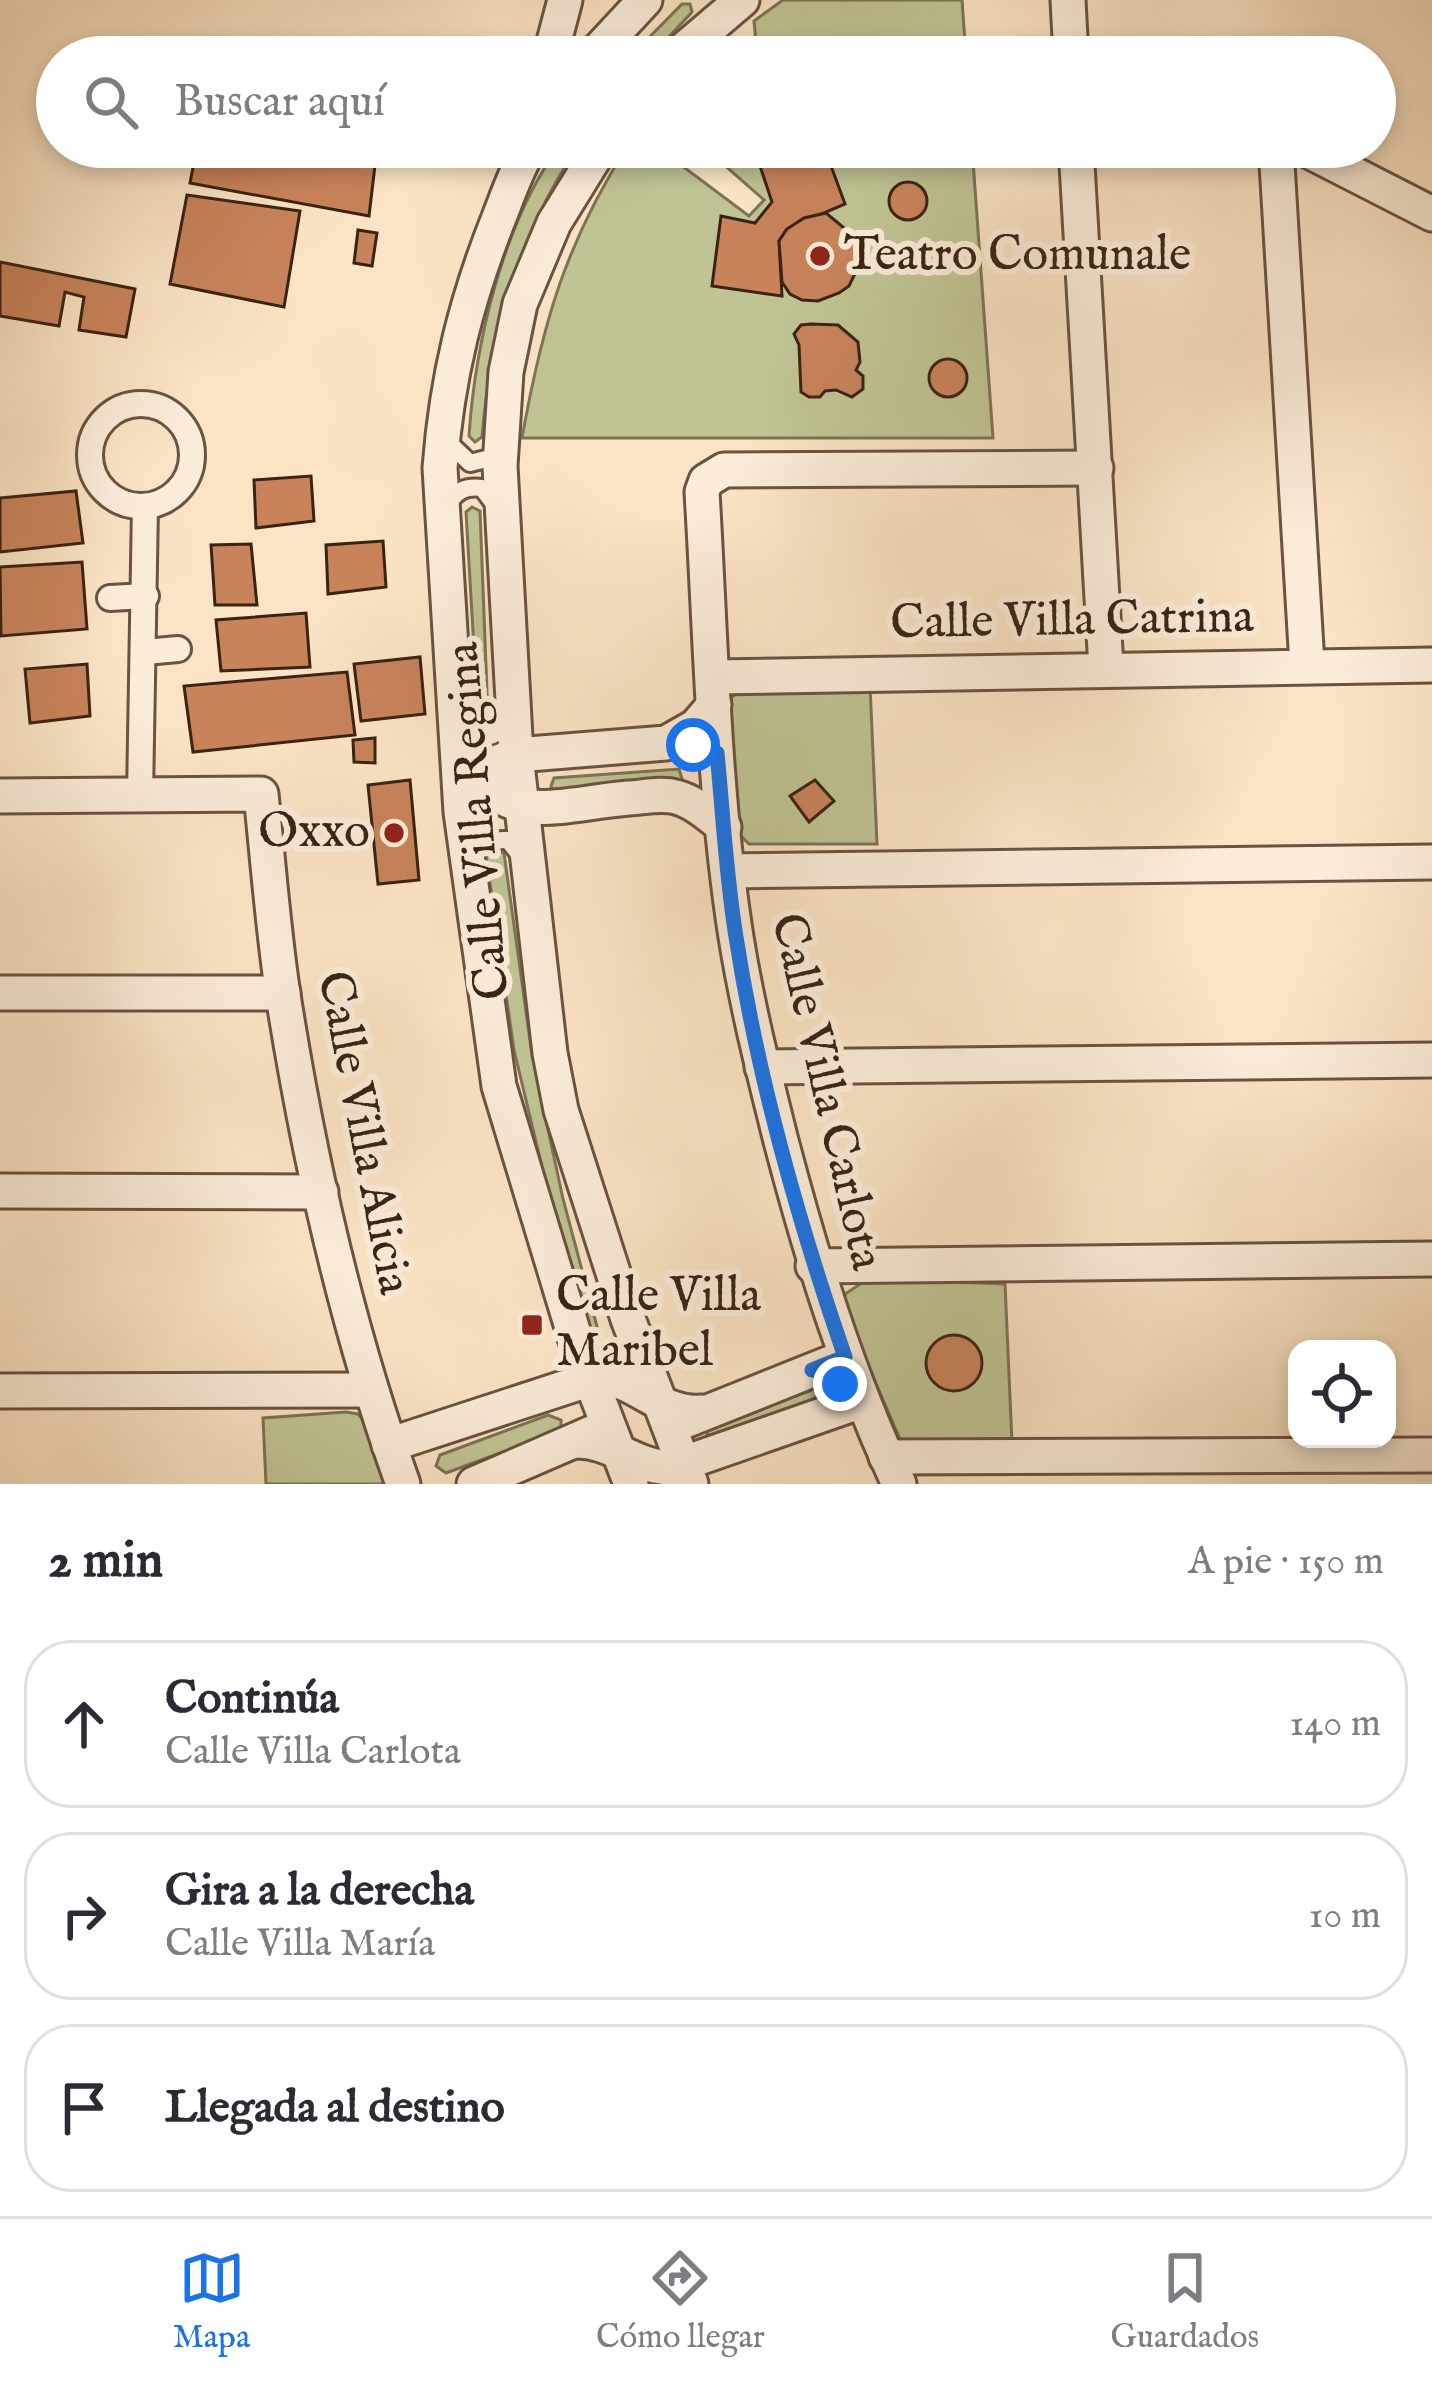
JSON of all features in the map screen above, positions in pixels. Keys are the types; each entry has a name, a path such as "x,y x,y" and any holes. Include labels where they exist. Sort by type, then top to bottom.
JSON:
{"street":[{"path":"556,36 565,0"},
{"path":"612,36 645,0"},
{"path":"1068,0 1070,36"},
{"path":"696,36 730,3"},
{"name":"Calle Villa Regina","path":"520,168 481,263 454,350 443,428 442,512 464,827 500,1086 576,1340 563,1388 611,1437 678,1472"},
{"name":"Calle Villa Regina","path":"588,168 554,224 520,304 506,372 503,519 531,738 545,805 526,858 561,1111 678,1472"},
{"path":"1077,168 1106,668"},
{"path":"1277,168 1307,665"},
{"path":"1342,168 1432,214"},
{"path":"155,393 181,421 193,452 184,484 172,496 145,506 123,504 108,495 90,465 89,448 105,417 155,393"},
{"name":"Calle Villa Carlota","path":"892,1470 813,1266 762,1067 735,932 718,765 702,493 706,481 724,470 1096,468"},
{"path":"0,796 140,796 145,506"},
{"path":"110,598 146,596"},
{"path":"145,652 178,650"},
{"name":"Calle Villa Catrina","path":"713,691 1106,668 1432,665"},
{"path":"666,743 696,726 713,691"},
{"path":"454,711 461,744 478,779 499,799 545,805 692,792 718,765 693,745 531,738 478,779 464,827"},
{"path":"531,738 545,765 540,783 550,797 545,805"},
{"name":"Calle Villa Alicia","path":"140,796 261,794 283,993 321,1192 371,1390 403,1484"},
{"path":"672,795 724,827"},
{"path":"729,871 1432,862"},
{"path":"0,993 283,993"},
{"path":"762,1067 1432,1060"},
{"path":"0,1191 321,1192"},
{"path":"813,1266 1432,1259"},
{"path":"576,1340 590,1348 609,1349 623,1337 628,1319"},
{"path":"474,1484 565,1445 611,1437 629,1405 701,1412 845,1357"},
{"path":"812,1370 829,1372 840,1384 840,1401 829,1413"},
{"path":"389,1445 610,1377 656,1408"},
{"path":"563,1388 562,1402 571,1414 572,1427 565,1445"},
{"path":"0,1391 371,1390"},
{"path":"678,1472 862,1401"},
{"path":"678,1472 697,1437 701,1412"},
{"path":"892,1470 1432,1455"}],"lane":[{"path":"443,428 453,451 470,464 490,458 502,436"},
{"path":"442,512 461,489 482,488 503,519"},
{"path":"454,711 473,737 484,738 501,730 531,738"},
{"path":"469,866 487,841 508,840 526,858"}],"green space":[{"path":"783,0 962,0 965,36 755,36 754,21"},
{"path":"682,4 690,4 692,12 670,36 651,36"},
{"path":"545,168 565,168 539,214 511,286 492,361 482,437 475,442 469,436 472,400 485,324 507,247"},
{"path":"615,168 685,168 749,216 764,200 728,168 974,168 993,438 522,438 559,287"},
{"path":"472,507 480,511 488,718 483,720 478,717 466,512"},
{"path":"870,685 877,844 749,844 740,835 730,699 739,691"},
{"path":"679,769 683,782 555,795 551,786 554,778"},
{"path":"494,851 504,853 532,1055 599,1334 594,1340 550,1200 514,1050 486,856"},
{"path":"868,1279 1005,1284 1012,1443 913,1444 900,1439 844,1310 845,1294"},
{"path":"820,1387 827,1391 826,1398 707,1436 708,1429"},
{"path":"346,1412 363,1420 385,1484 266,1484 263,1418"},
{"path":"548,1415 561,1420 554,1433 446,1473 436,1466 440,1455"}],"building":[{"path":"193,168 375,168 369,216 190,183"},
{"path":"761,168 832,168 845,204 787,229 779,241 782,296 712,286 721,216 755,223 772,202"},
{"path":"908,182 922,187 927,201 922,215 908,220 894,215 889,201 894,187"},
{"path":"187,195 300,211 284,307 170,284"},
{"name":"Teatro Comunale","path":"826,213 855,237 861,261 849,286 839,293 818,301 802,300 782,282 779,241 804,218"},
{"path":"358,230 377,233 372,266 354,263"},
{"path":"0,262 135,289 126,337 79,330 84,297 65,292 59,326 0,316"},
{"path":"801,325 838,325 858,342 856,370 863,376 863,389 852,397 836,390 820,397 801,392 799,345 794,334"},
{"path":"948,359 962,364 967,378 962,392 948,397 934,392 929,378 934,364"},
{"path":"311,476 314,521 256,528 254,480"},
{"path":"76,491 83,543 0,552 0,498"},
{"path":"383,541 386,587 328,594 326,545"},
{"path":"251,544 257,605 215,605 211,545"},
{"path":"82,562 87,629 1,636 0,567"},
{"path":"306,613 310,667 221,671 216,620"},
{"path":"420,657 425,714 361,721 354,664"},
{"path":"87,664 90,716 30,723 25,669"},
{"path":"347,672 355,735 193,752 184,686"},
{"path":"375,738 375,763 354,762 353,740"},
{"name":"Oxxo","path":"410,780 419,880 378,884 368,785"},
{"path":"815,780 834,801 809,822 790,796"},
{"path":"954,1335 974,1343 982,1363 974,1383 954,1391 934,1383 926,1363 934,1343"}],"place":[{"name":"Teatro Comunale","path":"820,256"},
{"name":"Oxxo","path":"394,833"},
{"name":"Calle Villa Maribel","path":"532,1325"}],"route":[{"path":"693,745 717,753 735,932 749,1012 813,1266 845,1357 812,1370 829,1372 840,1384"}]}
